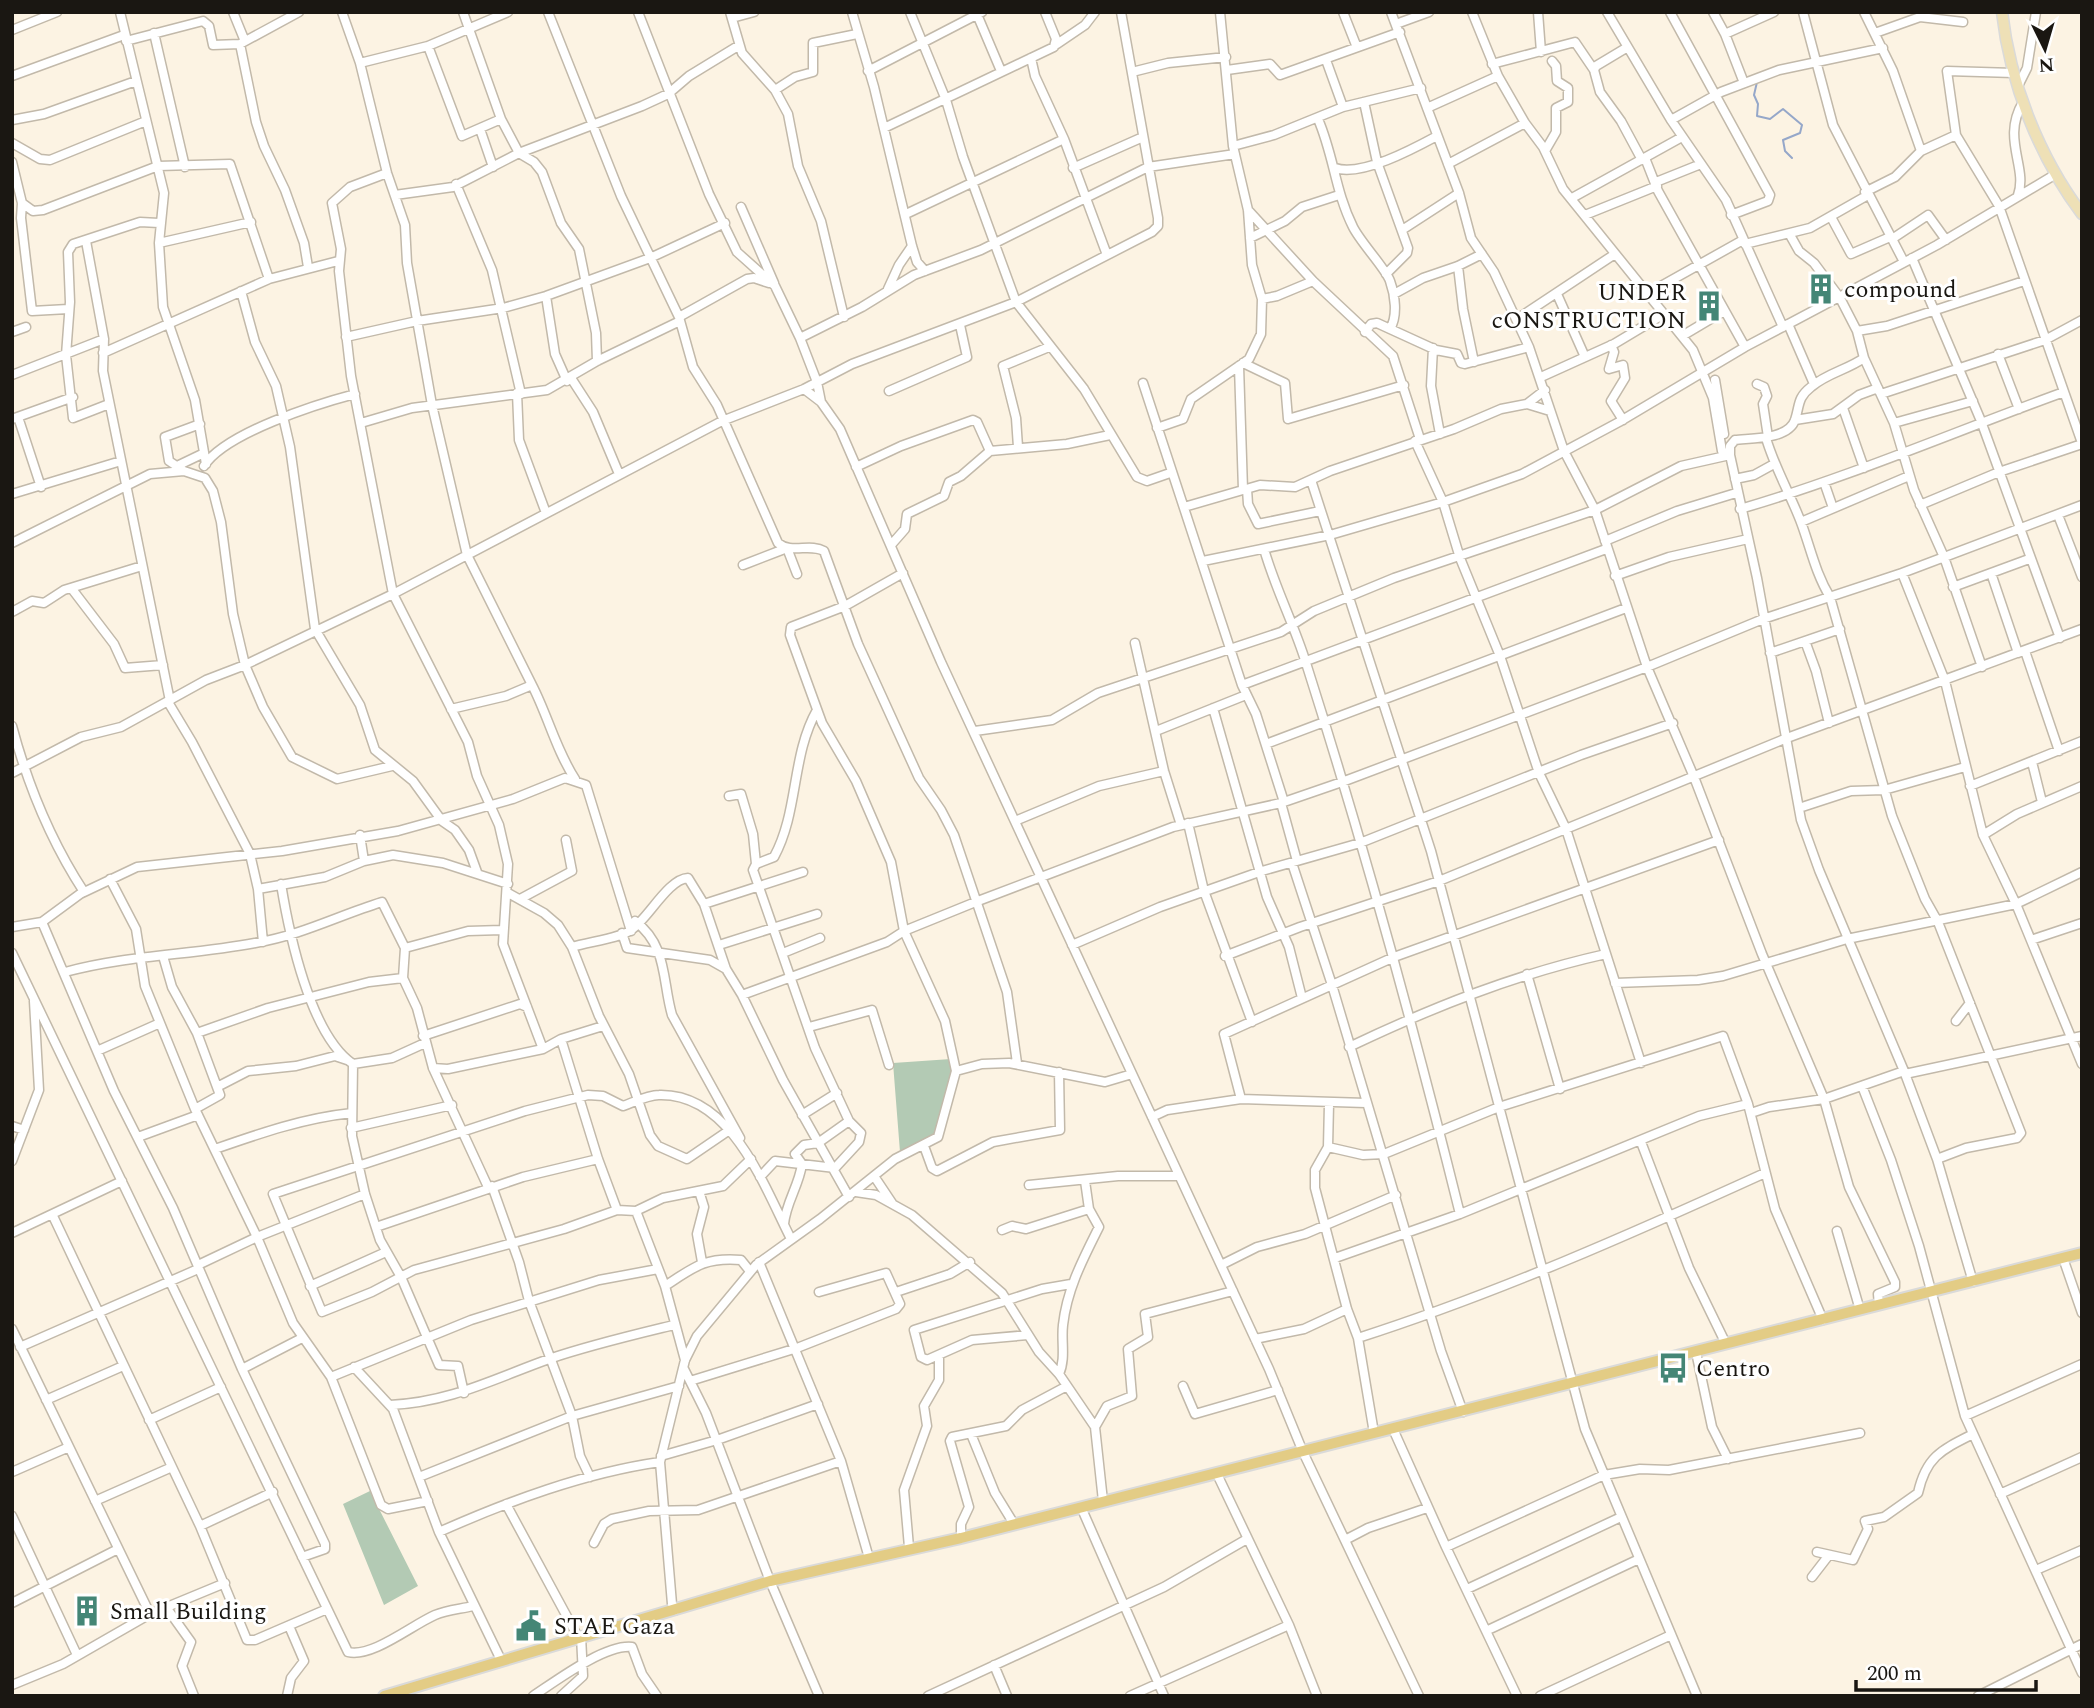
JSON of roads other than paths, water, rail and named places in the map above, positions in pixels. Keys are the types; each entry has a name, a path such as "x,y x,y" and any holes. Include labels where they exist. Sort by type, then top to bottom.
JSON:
{"highway":[{"path":"384,1696 770,1581 909,1547 961,1538 1217,1474 2082,1253"}],"main road":[{"path":"2002,12 2014,73 2023,102 2056,174 2082,214"}],"street":[{"path":"12,30 57,12"},
{"path":"120,12 164,201 159,223 163,307 195,400 200,424 198,457 213,491 221,522 233,614 245,665 263,707 292,757 337,779 392,766"},
{"path":"233,12 242,41 264,146 285,190 304,243 308,267"},
{"path":"12,76 125,38 203,21 209,26 213,45 242,41 299,12"},
{"path":"342,12 360,63 387,173 405,225 407,263 432,405 467,555 553,729 563,761 575,779"},
{"path":"463,12 501,119 519,153 534,162 542,172 561,223 579,249 587,283 597,361"},
{"path":"360,63 428,46 508,12"},
{"path":"548,12 591,123 679,319 693,367 714,400 778,543 787,548 797,574"},
{"path":"638,12 709,194 743,260 775,286"},
{"path":"754,12 731,15 738,46 775,90 788,114 798,166 821,221 844,317"},
{"path":"852,12 884,128 912,246 917,262 925,271"},
{"path":"910,12 946,100 1016,302 1084,389 1110,435 1141,481 1170,473"},
{"path":"1045,12 1057,44"},
{"path":"884,128 1057,44 1085,26 1095,12"},
{"path":"12,773 81,737 121,727 206,680 245,665 315,629 393,594 722,421 806,388 852,364 960,326 1016,302 1158,226 1121,12"},
{"path":"1157,428 1182,419 1191,399 1219,382 1253,354 1261,334 1262,299 1252,265 1248,210 1234,150 1220,12"},
{"path":"1343,12 1356,45"},
{"path":"1391,12 1459,193 1471,238 1494,272 1530,347 1564,451 1595,510 1647,667 1695,777 1824,1099 1849,1187 1895,1282 1895,1287 1878,1294 1880,1305"},
{"path":"1227,71 1270,64 1280,75 1326,60 1429,12"},
{"path":"1472,12 1498,76 1524,123 1545,151 1558,181 1645,295 1682,336 1703,372 1713,398 1722,451 1730,451"},
{"path":"1538,12 1541,52"},
{"path":"1607,12 1671,120 1726,200 1814,384"},
{"path":"1670,12 1770,195 1768,201 1731,215"},
{"path":"1713,12 1725,34 1744,83"},
{"path":"1725,34 1774,12"},
{"path":"1803,12 1833,125 1867,194 1891,238 1908,260 1934,311 1981,421 2018,520 2018,530 2060,638"},
{"path":"1864,12 1883,48 1921,151"},
{"path":"2018,86 2027,68 2036,12"},
{"path":"868,71 978,13 1002,71"},
{"path":"1875,33 1920,17 1963,22"},
{"path":"154,33 185,167"},
{"path":"775,90 795,77 813,72 813,43 845,39 857,34"},
{"path":"1492,64 1541,52 1566,42 1575,42 1594,70 1601,92 1644,159 1745,347"},
{"path":"428,46 462,136 501,119"},
{"path":"395,195 453,187 519,153 668,94 689,76 738,46"},
{"path":"1594,70 1596,66 1626,48"},
{"path":"1671,120 1744,83 1786,69 1883,48"},
{"path":"1132,72 1168,63 1226,57"},
{"path":"1031,58 1035,76 1065,139 1073,168 1107,255"},
{"path":"1326,60 1343,107"},
{"path":"1545,151 1556,132 1556,108 1568,102 1568,88 1557,81 1556,66 1552,61"},
{"path":"1920,505 1999,472 2082,443 1999,206 1956,135 1947,71 2014,73"},
{"path":"1427,108 1498,76"},
{"path":"12,121 44,114 136,80"},
{"path":"800,338 844,317 914,275 981,250 1148,167 1234,150 1343,107 1420,88"},
{"path":"1364,102 1377,162 1402,230 1407,253 1386,274"},
{"path":"2018,195 2020,182 2014,127 2016,113 2023,102"},
{"path":"1318,119 1329,145 1339,195 1354,228 1386,274 1394,294 1395,319 1390,329"},
{"path":"12,143 40,159 50,160 146,121"},
{"path":"1448,164 1524,123"},
{"path":"480,129 493,167"},
{"path":"1645,295 1744,242 1790,235 1831,217 1895,177 1921,151 1956,135"},
{"path":"1073,168 1143,136"},
{"path":"1335,168 1344,171 1377,162 1437,136"},
{"path":"1572,198 1682,137"},
{"path":"906,214 1065,139"},
{"path":"12,162 22,203 21,218 32,311 68,309"},
{"path":"1584,215 1701,164"},
{"path":"22,203 33,211 43,210 158,166 231,165 269,279"},
{"path":"387,173 351,187 332,203 341,249 338,261 355,394 393,594 468,742 477,776 491,805 507,852 508,889 502,930 503,944 543,1049"},
{"path":"1203,561 1330,535 1443,502 1522,474 1623,420 1654,398 1745,347 1946,240 2056,174"},
{"path":"456,184 492,270 503,308 519,394 519,439 546,513"},
{"path":"1402,230 1459,193"},
{"path":"1250,238 1269,230 1302,207 1339,195"},
{"path":"741,207 800,338 810,370 817,382 821,402"},
{"path":"1248,210 1313,281 1393,356 1404,385 1417,440 1443,502 1460,558 1500,656 1539,774 1566,829 1641,1063"},
{"path":"1831,217 1851,254 1891,238 1928,215 1946,240"},
{"path":"159,243 251,222"},
{"path":"109,404 73,418 73,397 66,355 68,252 73,244 133,224 159,223"},
{"path":"346,337 417,321 503,308 546,296 650,258 725,223"},
{"path":"1790,235 1799,251 1814,262 1827,284 1840,298 1857,331 1864,358 1894,423 1920,505 1944,556 1982,667"},
{"path":"86,241 104,339 103,371 169,701 250,855 258,889 263,942"},
{"path":"888,289 912,246"},
{"path":"981,250 1001,261"},
{"path":"1394,294 1423,278 1482,254"},
{"path":"1517,319 1615,254"},
{"path":"103,353 167,322 269,279 338,261"},
{"path":"914,275 917,262"},
{"path":"1458,266 1463,309 1474,362"},
{"path":"361,424 385,414 432,405 547,390 747,279 754,278 775,286"},
{"path":"1262,299 1277,296 1313,281"},
{"path":"1857,331 1934,311 2024,281"},
{"path":"241,291 251,331 276,386 293,460 307,589 315,629 360,705 375,750 413,782 442,821 464,844 477,872"},
{"path":"1557,294 1585,357"},
{"path":"546,296 555,354 593,412 619,474"},
{"path":"1682,336 1724,311"},
{"path":"1541,377 1611,345 1664,314"},
{"path":"1795,420 1833,414 1859,395 1958,370 2045,340 2082,320"},
{"path":"1365,332 1374,323 1433,348 1457,354 1461,363 1530,347"},
{"path":"889,391 967,357 960,326"},
{"path":"12,332 26,327"},
{"path":"12,375 104,339"},
{"path":"1611,345 1614,352 1609,369 1623,365 1625,378 1611,401 1623,420"},
{"path":"1018,447 1016,418 1003,366 1049,347"},
{"path":"1433,348 1431,386 1440,433"},
{"path":"1998,354 2019,409"},
{"path":"975,731 1052,720 1089,697 1281,632 1348,596 1595,510 1681,466 1730,451 1735,440 1768,438 1789,427 1795,420 1798,400 1814,384 1864,358"},
{"path":"1241,364 1285,383 1288,419 1404,385"},
{"path":"1241,364 1245,490 1248,504 1258,524 1321,511"},
{"path":"806,388 810,370"},
{"path":"1715,380 1799,808 1819,870 1904,1072 1937,1159 1973,1282"},
{"path":"1143,383 1170,473 1203,561 1242,685 1266,744 1312,924 1463,1412"},
{"path":"1757,384 1765,387 1767,396 1763,404 1774,464 1801,522 1818,576 1830,597 1865,710 1884,790 2021,1136 1966,1148 1937,1159"},
{"path":"806,388 835,419 1041,878 1255,1339 1303,1452 1419,1696"},
{"path":"1184,507 1272,484 1295,487 1501,409 1527,404 1545,390"},
{"path":"1740,509 1789,495 1981,421 2064,393"},
{"path":"203,470 224,447 301,409 355,394"},
{"path":"41,487 15,418 73,397"},
{"path":"1894,423 1973,401"},
{"path":"1527,404 1550,411"},
{"path":"1843,408 1864,468"},
{"path":"856,467 901,446 973,420 977,422 990,451"},
{"path":"177,466 165,437 200,424"},
{"path":"891,545 905,529 907,514 944,496 949,482 961,476 990,451 1067,444 1110,435"},
{"path":"12,544 125,487 198,457"},
{"path":"12,494 121,461"},
{"path":"1735,479 1754,475 1774,464"},
{"path":"160,472 177,466 203,470"},
{"path":"1801,522 1909,476"},
{"path":"1311,480 1439,881 1571,1384 1604,1475 1697,1696"},
{"path":"1824,482 1833,508"},
{"path":"1242,685 1476,599 1605,545 1677,511 1736,493"},
{"path":"742,995 895,939 904,931 978,901 1185,824 1282,803 1402,761 1647,667 1763,619 1902,573 2082,505"},
{"path":"2058,515 2082,577"},
{"path":"1615,576 1669,557 1748,539"},
{"path":"743,565 787,548 815,547 824,551 858,644 919,778 954,835 1007,992 1017,1063"},
{"path":"1264,548 1306,663 1394,957 1460,1214"},
{"path":"1953,587 2029,559"},
{"path":"12,612 32,601 44,603 72,589 142,566"},
{"path":"676,1609 672,1604 660,1459 684,1365 697,1336 749,1270 904,1153 924,1146 938,1137 956,1071 945,1021 904,931 891,862 856,781 817,710 789,630 845,606 903,573"},
{"path":"1902,573 1945,681 1983,835 2016,904 2082,1064"},
{"path":"1991,573 2059,751"},
{"path":"72,589 114,644 125,668 163,665"},
{"path":"1266,744 1626,608"},
{"path":"1770,653 1840,629"},
{"path":"1225,956 1283,933 1439,881 1787,738 2082,630"},
{"path":"1805,641 1818,677 1829,723"},
{"path":"1135,643 1164,771 1185,824 1203,891 1225,956 1252,1022"},
{"path":"451,709 506,696 532,685"},
{"path":"1156,731 1246,695"},
{"path":"1213,708 1241,813 1262,871 1270,906 1283,933 1302,998"},
{"path":"756,864 774,857 781,844 796,789 801,743 817,710"},
{"path":"1072,945 1203,891 1421,821 1672,723"},
{"path":"12,726 23,767 52,840 83,892"},
{"path":"1970,786 2082,741"},
{"path":"2032,762 2042,802"},
{"path":"1799,808 1851,791 1884,790 1965,767"},
{"path":"1015,821 1099,786 1164,771"},
{"path":"13,927 42,922 83,892 145,865 250,855 360,835 398,831 442,821 471,808 491,805 565,778 575,779 586,785 627,916 627,948 710,960 726,969"},
{"path":"1983,835 2042,802 2082,786"},
{"path":"729,796 741,794 753,834 756,864 753,870 771,927 849,1121 858,1127 862,1137 835,1168"},
{"path":"360,835 364,861"},
{"path":"520,899 572,871 566,840"},
{"path":"1241,1099 1223,1035 1394,957 1587,890 1719,840"},
{"path":"258,889 325,877 364,861 409,855 477,872 508,889 553,920 572,947 603,1026 640,1100 654,1142 684,1160 728,1131"},
{"path":"704,904 803,872"},
{"path":"1615,984 1698,980 1847,939 2016,904 2081,875"},
{"path":"572,947 627,932 685,877 704,904 726,969 742,995 802,1115 852,1194"},
{"path":"110,879 132,920 143,959 145,986 197,1112 257,1237 293,1324 331,1377 383,1509 428,1501"},
{"path":"281,884 297,966 337,1053 350,1062 392,1058 424,1039 520,1004 527,1007"},
{"path":"65,972 102,962 143,959 291,936 382,902 405,948 403,978 417,1007 433,1068 490,1187 512,1242 529,1301 572,1416 577,1446 590,1477"},
{"path":"719,944 817,914"},
{"path":"627,916 638,923 662,954 672,1015 751,1159 791,1240"},
{"path":"42,922 97,1051 326,1547 302,1557"},
{"path":"2031,940 2082,923"},
{"path":"405,948 468,931 502,930"},
{"path":"783,953 820,938"},
{"path":"12,953 351,1654 387,1642 432,1616 473,1606"},
{"path":"1349,1047 1469,993 1527,974 1606,954"},
{"path":"138,1137 197,1112 219,1097 197,1033 172,987 163,956"},
{"path":"1527,974 1560,1089"},
{"path":"197,1033 244,1015 369,982 403,978"},
{"path":"12,1161 40,1082 34,998"},
{"path":"1955,1021 1970,1003"},
{"path":"809,1027 855,1012 872,1010 889,1065"},
{"path":"97,1051 160,1023"},
{"path":"433,1068 448,1069 543,1049 561,1039 603,1026"},
{"path":"1328,1147 1363,1155 1384,1154 1499,1107 1723,1036 1751,1114 1774,1209 1823,1320"},
{"path":"1751,1114 1769,1107 1824,1099 1904,1072 2082,1036"},
{"path":"561,1039 598,1159 617,1210"},
{"path":"217,1087 248,1071 296,1066 337,1053"},
{"path":"350,1062 351,1128 357,1164 376,1227 440,1367 458,1366 464,1393"},
{"path":"956,1071 982,1064 1017,1063 1105,1082 1132,1074"},
{"path":"924,1146 932,1168 937,1171 993,1142 1060,1130 1059,1072"},
{"path":"1862,1086 1891,1160 1932,1292 1965,1416 2082,1673"},
{"path":"802,1115 837,1093"},
{"path":"742,1144 697,1101 661,1095 623,1106 597,1094 525,1111 357,1164 350,1170 274,1192 273,1196 323,1312 401,1277 617,1210 636,1211 656,1200 728,1183 751,1159"},
{"path":"1152,1117 1167,1110 1241,1099 1329,1104 1366,1103"},
{"path":"1329,1104 1328,1147 1315,1170 1314,1179 1347,1309 1358,1338 1374,1433"},
{"path":"1335,1258 1460,1214 1520,1187 1641,1142 1699,1116 1748,1104"},
{"path":"351,1128 452,1105"},
{"path":"215,1149 279,1126 321,1116 352,1114"},
{"path":"784,1224 786,1208 800,1178 802,1164 795,1154 804,1145 818,1143 849,1121"},
{"path":"12,1126 24,1130"},
{"path":"1641,1142 1689,1268 1726,1345"},
{"path":"376,1227 490,1187 598,1159"},
{"path":"760,1177 771,1162 835,1168"},
{"path":"1358,1338 1432,1315 1542,1272 1765,1173"},
{"path":"1029,1185 1118,1176 1179,1176"},
{"path":"874,1177 894,1204"},
{"path":"12,1233 53,1216 122,1181"},
{"path":"1059,1374 1062,1363 1062,1328 1071,1284 1099,1227 1089,1209 1085,1181"},
{"path":"699,1191 704,1207 697,1234 702,1262"},
{"path":"20,1348 171,1281 257,1237 365,1194"},
{"path":"852,1194 876,1195 912,1215 994,1284 1095,1427 1103,1502"},
{"path":"1221,1265 1257,1247 1325,1225 1396,1195"},
{"path":"1002,1230 1012,1226 1026,1229 1089,1209"},
{"path":"636,1211 665,1286 684,1365 740,1496 770,1581 819,1696"},
{"path":"53,1216 200,1526 250,1642 327,1609"},
{"path":"1837,1231 1860,1310"},
{"path":"310,1286 386,1252"},
{"path":"665,1286 702,1262 722,1258 741,1260 749,1270"},
{"path":"2063,1258 2082,1313"},
{"path":"759,1262 797,1348 841,1461 869,1558"},
{"path":"895,1292 950,1274 970,1262"},
{"path":"331,1377 426,1337 529,1301 599,1280 659,1269"},
{"path":"691,1381 797,1348 896,1308 900,1304 886,1273 819,1292"},
{"path":"1028,1335 972,1340 927,1360 921,1357 915,1328 1042,1289 1071,1284"},
{"path":"1095,1427 1107,1406 1132,1396 1128,1349 1147,1337 1145,1314 1233,1291"},
{"path":"1255,1339 1304,1329 1347,1309"},
{"path":"390,1405 432,1402 464,1393 550,1359 674,1325"},
{"path":"12,1329 150,1614"},
{"path":"242,1369 302,1338"},
{"path":"1696,1352 1712,1427 1728,1459"},
{"path":"909,1547 904,1490 928,1426 924,1406 939,1380 939,1355"},
{"path":"1965,1416 2082,1364"},
{"path":"46,1400 123,1366"},
{"path":"354,1367 390,1405 439,1532 501,1660"},
{"path":"419,1477 572,1416 679,1386"},
{"path":"961,1538 961,1524 969,1507 950,1441 954,1436 1006,1426 1022,1410 1067,1386"},
{"path":"1183,1386 1195,1414 1278,1390"},
{"path":"149,1420 221,1387"},
{"path":"439,1532 506,1504 590,1477 660,1459 818,1404"},
{"path":"1392,1429 1517,1696"},
{"path":"1446,1546 1604,1475 1640,1469 1669,1470 1860,1433"},
{"path":"971,1434 995,1493 1014,1524"},
{"path":"1817,1552 1853,1560 1868,1529 1865,1521 1884,1517 1918,1493 1923,1468 1944,1448 1973,1434"},
{"path":"12,1472 69,1447"},
{"path":"2000,1494 2082,1457"},
{"path":"594,1544 604,1524 612,1518 649,1511 663,1513 698,1510 841,1461"},
{"path":"95,1501 172,1467"},
{"path":"1217,1474 1289,1625 1317,1696"},
{"path":"200,1526 273,1492"},
{"path":"506,1504 580,1637 584,1664 581,1681 561,1696"},
{"path":"1081,1507 1164,1696"},
{"path":"1345,1539 1368,1528 1427,1508"},
{"path":"12,1516 77,1655"},
{"path":"1467,1589 1621,1517"},
{"path":"928,1696 1126,1605 1247,1539"},
{"path":"12,1602 118,1549"},
{"path":"2036,1570 2082,1550"},
{"path":"1812,1577 1829,1555"},
{"path":"1488,1630 1639,1559"},
{"path":"12,1685 77,1655 150,1614 225,1583"},
{"path":"166,1607 191,1642 183,1666 194,1696"},
{"path":"1130,1696 1289,1625"},
{"path":"287,1696 291,1678 304,1661 289,1626"},
{"path":"1540,1696 1671,1635"},
{"path":"1978,1696 2082,1644"},
{"path":"533,1696 584,1664 625,1646 632,1647 642,1674 657,1696"},
{"path":"994,1665 1007,1696"}],"waterway":[{"path":"1757,82 1754,95 1758,104 1757,116 1770,119 1783,109 1802,125 1800,133 1783,140 1785,151 1792,158"}],"place":[{"name":"compound","path":"1821,289"},
{"name":"UNDER cONSTRUCTION","path":"1709,306"},
{"name":"Centro","path":"1673,1368"},
{"name":"Small Building","path":"87,1611"},
{"name":"STAE Gaza","path":"531,1626"}]}
